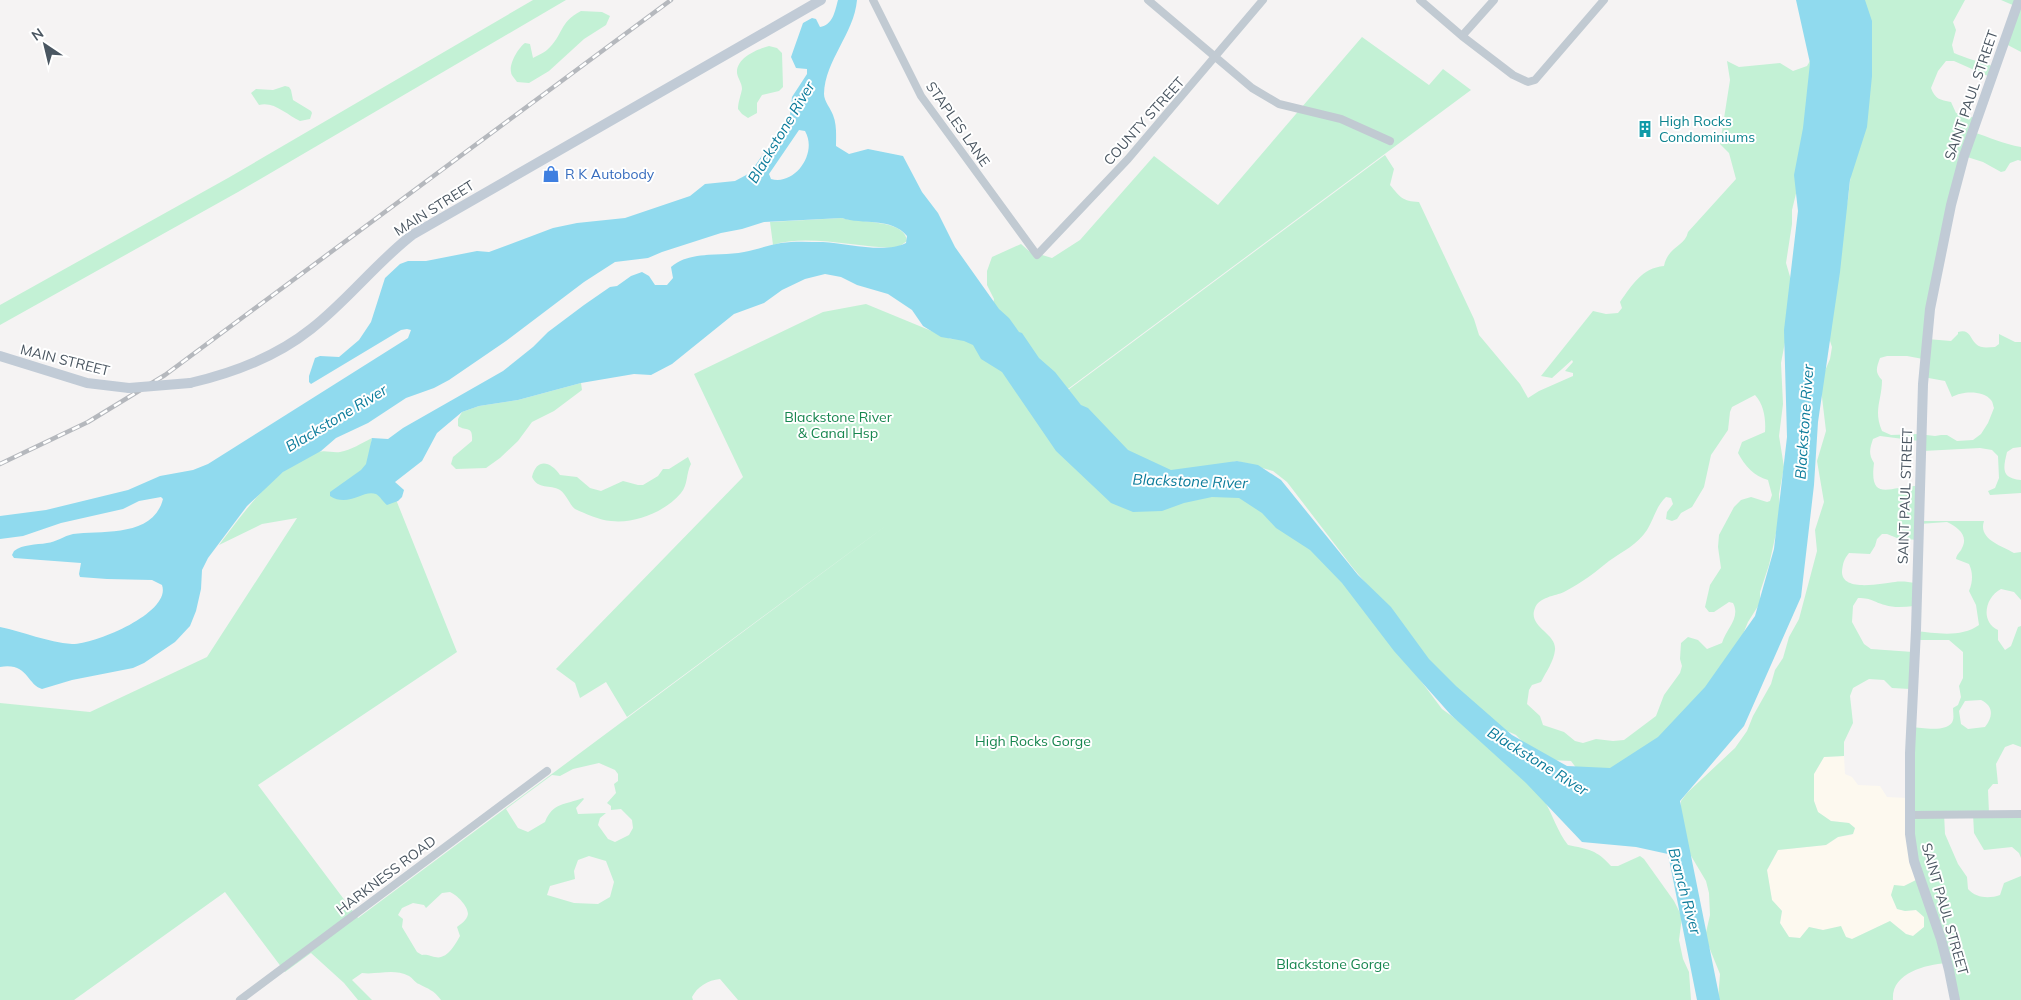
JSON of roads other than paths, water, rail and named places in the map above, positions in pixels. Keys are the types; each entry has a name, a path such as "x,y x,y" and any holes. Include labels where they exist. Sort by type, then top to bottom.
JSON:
{"main road":[{"name":"MAIN STREET","path":"0,356 88,382 129,388 190,383 252,364 312,329 384,259 412,235 821,0"},
{"name":"SAINT PAUL STREET","path":"1955,1000 1943,947 1914,861 1909,815 1923,384 1930,310 1951,205 1964,156 2019,0"}],"street":[{"name":"STAPLES LANE","path":"873,0 921,96 1037,254"},
{"path":"1148,0 1252,88 1278,104 1341,119 1390,141"},
{"name":"COUNTY STREET","path":"1037,254 1128,159 1264,0"},
{"path":"1420,0 1462,36 1524,82 1534,80 1604,0"},
{"path":"1462,36 1494,0"},
{"name":"HARKNESS ROAD","path":"240,1000 546,770"},
{"path":"1909,815 2021,814"}],"water":[{"path":"838,0 857,0 851,24 829,70 824,94 834,119 836,146 849,154 868,149 903,156 922,192 938,213 955,247 999,309 1022,333 1039,358 1055,372 1081,405 1088,408 1128,450 1171,470 1237,461 1258,465 1281,480 1358,575 1391,607 1429,659 1456,686 1512,735 1567,766 1610,768 1658,737 1705,687 1755,616 1774,549 1787,437 1784,330 1798,211 1794,175 1803,128 1810,63 1796,0 1865,0 1872,21 1872,76 1867,127 1850,180 1840,272 1818,422 1814,485 1801,597 1744,726 1680,801 1720,1000 1697,1000 1668,854 1636,847 1582,842 1526,783 1451,715 1394,651 1342,583 1310,550 1276,528 1262,513 1239,498 1212,497 1184,503 1162,511 1133,512 1111,503 1056,451 1002,372 981,359 973,345 964,341 941,337 923,326 912,310 888,294 857,285 841,277 825,274 805,279 782,290 764,303 734,314 672,364 651,375 634,374 581,383 518,400 479,406 462,412 437,433 422,461 395,482 404,490 402,497 398,501 387,505 376,494 371,493 343,500 330,496 330,492 361,470 366,464 372,438 388,439 403,428 503,371 533,347 548,332 584,305 610,287 617,286 631,276 642,272 649,276 655,285 667,285 673,278 671,267 687,258 744,252 786,242 823,242 877,248 887,248 906,243 907,236 901,230 885,224 842,218 764,222 721,233 648,258 615,262 584,282 506,341 449,380 434,388 406,398 368,423 336,438 321,451 283,472 247,506 208,558 202,570 201,589 190,626 175,642 144,663 133,668 72,680 42,689 37,687 22,671 9,666 0,667 0,627 54,641 72,644 82,643 129,625 155,606 162,596 162,585 152,580 80,577 81,563 14,558 12,555 14,551 25,546 50,542 73,534 125,530 138,526 149,520 157,512 163,499 161,497 139,501 123,509 61,523 23,536 0,539 0,516 46,510 128,490 160,476 193,470 208,464 408,338 411,330 401,330 311,384 309,382 315,358 320,356 339,357 359,340 371,322 385,278 400,264 408,261 426,261 477,251 489,252 553,228 577,223 625,218 690,196 705,184 735,181 750,173 790,115 792,97 807,74 807,69 796,68 791,57 803,23 812,18 816,19 820,27 824,26 833,17","holes":["799,130 805,131 809,149 802,166 788,178 780,180 771,179 769,174"]}],"railway":[{"path":"0,464 88,422 165,375 671,0"}],"place":[{"name":"High Rocks Condominiums","path":"1645,129"},
{"name":"R K Autobody","path":"551,174"}],"water label":[{"name":"Blackstone River","path":"781,132"},
{"name":"Blackstone River","path":"336,418"},
{"name":"Blackstone River","path":"1804,422"},
{"name":"Blackstone River","path":"1190,481"},
{"name":"Blackstone River","path":"1538,761"},
{"name":"Branch River","path":"1685,891"}],"park label":[{"name":"Blackstone River & Canal Hsp","path":"838,426"},
{"name":"High Rocks Gorge","path":"1033,741"},
{"name":"Blackstone Gorge","path":"1333,964"}]}
